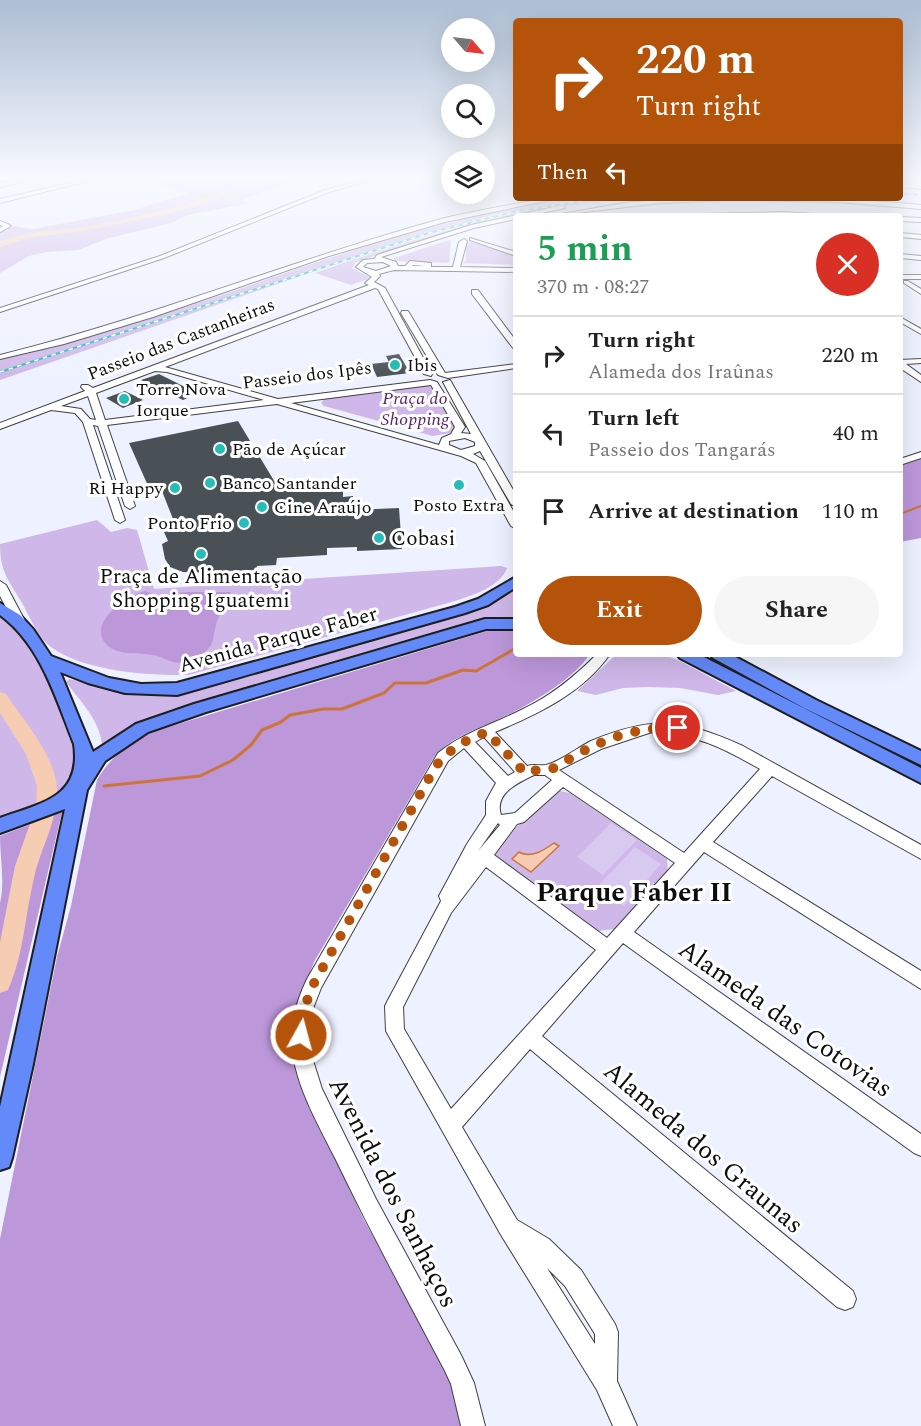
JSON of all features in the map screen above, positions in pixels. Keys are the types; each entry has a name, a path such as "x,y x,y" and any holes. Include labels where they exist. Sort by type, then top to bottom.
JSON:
{"main road":[{"name":"Avenida Parque Faber","path":"45,660 87,680 155,691 177,690 460,610 483,602 513,583"},
{"path":"0,608 19,621 45,660 83,744 85,757 75,790 44,960 0,1158"},
{"name":"Avenida Parque Faber","path":"75,790 99,756 142,728 265,688 485,624 513,624"},
{"path":"691,657 806,710 921,759"},
{"path":"723,657 806,710 921,776"},
{"path":"0,826 58,804 75,790"}],"street":[{"path":"0,310 188,247"},
{"path":"0,357 61,342 150,315 355,247"},
{"path":"376,284 378,277 361,270 359,265 411,247"},
{"path":"0,426 43,410 62,398 79,396 353,289 376,284 391,266 392,257 419,247"},
{"path":"457,267 461,247"},
{"path":"493,247 513,253"},
{"path":"504,250 513,247"},
{"path":"903,256 921,258"},
{"path":"376,260 391,266"},
{"path":"366,272 391,266 513,268"},
{"path":"903,280 921,279"},
{"path":"903,281 921,292"},
{"path":"376,284 447,377 513,499"},
{"path":"376,284 381,288 430,379 460,427 444,446 450,451"},
{"path":"475,292 513,342"},
{"path":"903,321 921,332"},
{"path":"903,363 921,361"},
{"path":"162,364 248,396"},
{"path":"162,364 248,396 301,399 480,461 513,521"},
{"path":"903,365 921,379"},
{"path":"504,371 513,367"},
{"path":"430,379 513,372"},
{"name":"Passeio dos Ipês","path":"248,396 301,399 430,379"},
{"name":"Passeio dos Ipês","path":"301,399 430,379"},
{"path":"223,404 236,397 235,390"},
{"path":"0,420 62,398 90,392"},
{"path":"90,392 130,506"},
{"path":"325,409 315,402 328,395"},
{"name":"Passeio dos Ipês","path":"43,410 70,409 80,413 86,421 223,404 248,396 277,398"},
{"path":"301,399 325,409 428,439 466,435 481,442"},
{"path":"86,421 120,520"},
{"path":"462,453 477,450 481,442"},
{"path":"903,461 921,455"},
{"path":"0,585 19,621"},
{"name":"Avenida dos Sanhaços","path":"473,1426 462,1383 453,1363 369,1206 313,1092 302,1054 301,1035 305,1006 313,985 436,766 450,751 465,740 487,732 547,701 598,657"},
{"path":"625,1426 605,1382 508,1227 395,1031 394,1006 445,908 446,898 456,878 494,816 493,801 500,788 532,770 548,770 614,738 652,727 678,728 708,736 921,853"},
{"path":"487,732 525,773"},
{"path":"465,740 506,784"},
{"path":"449,1126 769,769"},
{"path":"548,770 685,862"},
{"path":"494,816 512,820 519,818 561,780"},
{"path":"445,908 512,820"},
{"path":"703,844 921,981"},
{"path":"483,856 607,948"},
{"name":"Alameda das Cotovias","path":"622,933 921,1146"},
{"name":"Alameda dos Graunas","path":"529,1037 845,1299"}],"green space":[{"path":"0,247 87,247 78,250 46,252 29,256 0,273"},
{"path":"367,247 385,247 0,380 0,359 142,320"},
{"path":"407,247 355,263 352,268 371,278 351,285 315,273 389,248"},
{"path":"429,247 450,247 449,263 394,261 394,258"},
{"path":"466,247 488,247 513,253 513,265 462,263 466,261"},
{"name":"Praça do Shopping","path":"427,385 431,387 455,427 450,433 433,436 324,406 321,403 325,398"},
{"path":"97,520 111,532 127,528 137,530 154,589 501,566 507,568 492,585 455,601 189,675 134,673 94,666 76,660 46,643 9,581 1,562 0,544"},
{"path":"513,590 513,620 491,618 471,623 170,710 134,725 105,744 102,744 93,718 66,682 69,679 133,693 176,693 247,677 462,615"},
{"path":"0,608 19,621 83,744 80,786 0,826"},
{"path":"614,657 669,657 736,691 718,695 680,688 648,687 623,688 596,695 577,691"},
{"path":"555,790 570,793 667,859 668,873 615,929 598,931 497,860 495,847"}],"shaded area":[{"path":"921,455 921,538 903,541 903,461"},
{"path":"145,591 156,595 230,592 232,597 222,611 210,647 192,660 179,663 146,654 117,651 107,645 102,637 101,628 111,612 128,598"},
{"path":"494,629 513,630 513,657 588,657 572,674 546,693 505,716 461,736 446,745 434,757 314,962 296,1010 293,1034 298,1079 364,1220 449,1373 463,1426 0,1426 0,1239 57,957 71,906 97,780 108,764 122,751 155,731"},
{"path":"62,812 0,1077 2,878 0,836"},
{"path":"611,823 637,840 603,875 577,857"},
{"path":"554,843 559,846 531,872 512,859 519,852 533,854"},
{"path":"635,847 661,864 624,906 597,887"}],"building":[{"name":"Ibis","path":"399,354 410,373 377,377 371,364 389,362 386,356"},
{"path":"159,374 187,388 196,384 207,389 183,400 141,380"},
{"name":"Torre Nova Iorque","path":"125,391 143,400 123,408 106,398"},
{"path":"238,421 276,484 303,492 343,490 343,497 353,496 353,510 399,508 402,549 357,551 357,547 327,548 327,555 277,558 276,565 257,566 256,570 224,571 224,573 183,572 170,567 165,559 162,544 168,541 164,532 168,531 163,521 173,519 160,486 149,488 129,443"}],"waterway":[{"path":"903,513 921,506"},
{"path":"104,786 200,776 233,760 251,745 262,730 281,722 290,715 323,709 342,709 384,693 395,683 426,683 463,670 476,671 513,650"},
{"path":"0,698 41,764 47,786 46,807 26,866 9,954 0,982"}],"railway":[{"path":"0,372 387,247"}],"place":[{"name":"Ibis","path":"395,365"},
{"name":"Torre Nova Iorque","path":"124,399"},
{"name":"Pão de Açúcar","path":"220,449"},
{"name":"Banco Santander","path":"210,483"},
{"name":"Posto Extra","path":"459,485"},
{"name":"Ri Happy","path":"175,488"},
{"name":"Cine Araújo","path":"262,507"},
{"name":"Ponto Frio","path":"244,523"},
{"name":"Cobasi","path":"379,538"},
{"name":"Praça de Alimentação Shopping Iguatemi","path":"201,554"}],"district":[{"name":"Parque Faber II","path":"634,892"}],"route":[{"path":"301,1035 305,1006 313,985 436,766 450,751 465,740 487,732 525,773 532,770 548,770 596,745 635,731 652,727 678,728"}]}
